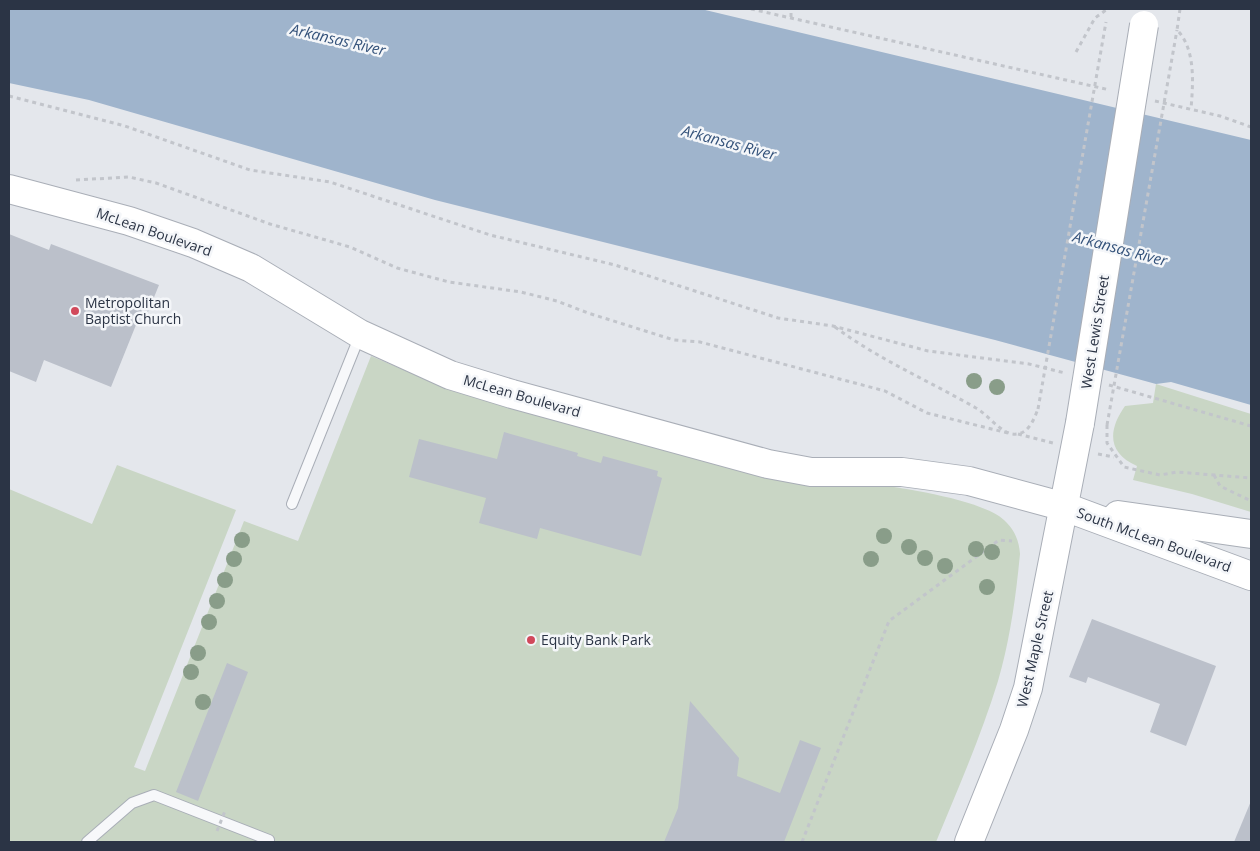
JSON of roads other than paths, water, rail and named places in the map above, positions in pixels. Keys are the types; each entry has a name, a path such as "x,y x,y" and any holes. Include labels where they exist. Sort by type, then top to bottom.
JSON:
{"main road":[{"name":"West Lewis Street","path":"1065,507 1145,17"},
{"name":"McLean Boulevard","path":"9,189 128,220 193,243 251,268 360,334 450,375 512,394 768,464 810,472 902,472 936,476 969,481 1065,507"},
{"name":"South McLean Boulevard","path":"1065,507 1251,534"},
{"name":"South McLean Boulevard","path":"1065,507 1251,576"},
{"name":"West Maple Street","path":"969,842 1014,730 1028,688 1065,507"}],"lane":[{"path":"292,504 360,334"},
{"path":"87,842 132,803 154,795 269,840"}],"water":[{"name":"Arkansas River","path":"9,9 701,9 1251,140 1251,405 1171,382 1156,384 995,340 435,200 89,100 9,83"}],"place":[{"name":"Metropolitan Baptist Church","path":"75,311"},
{"name":"Equity Bank Park","path":"531,640"}]}
